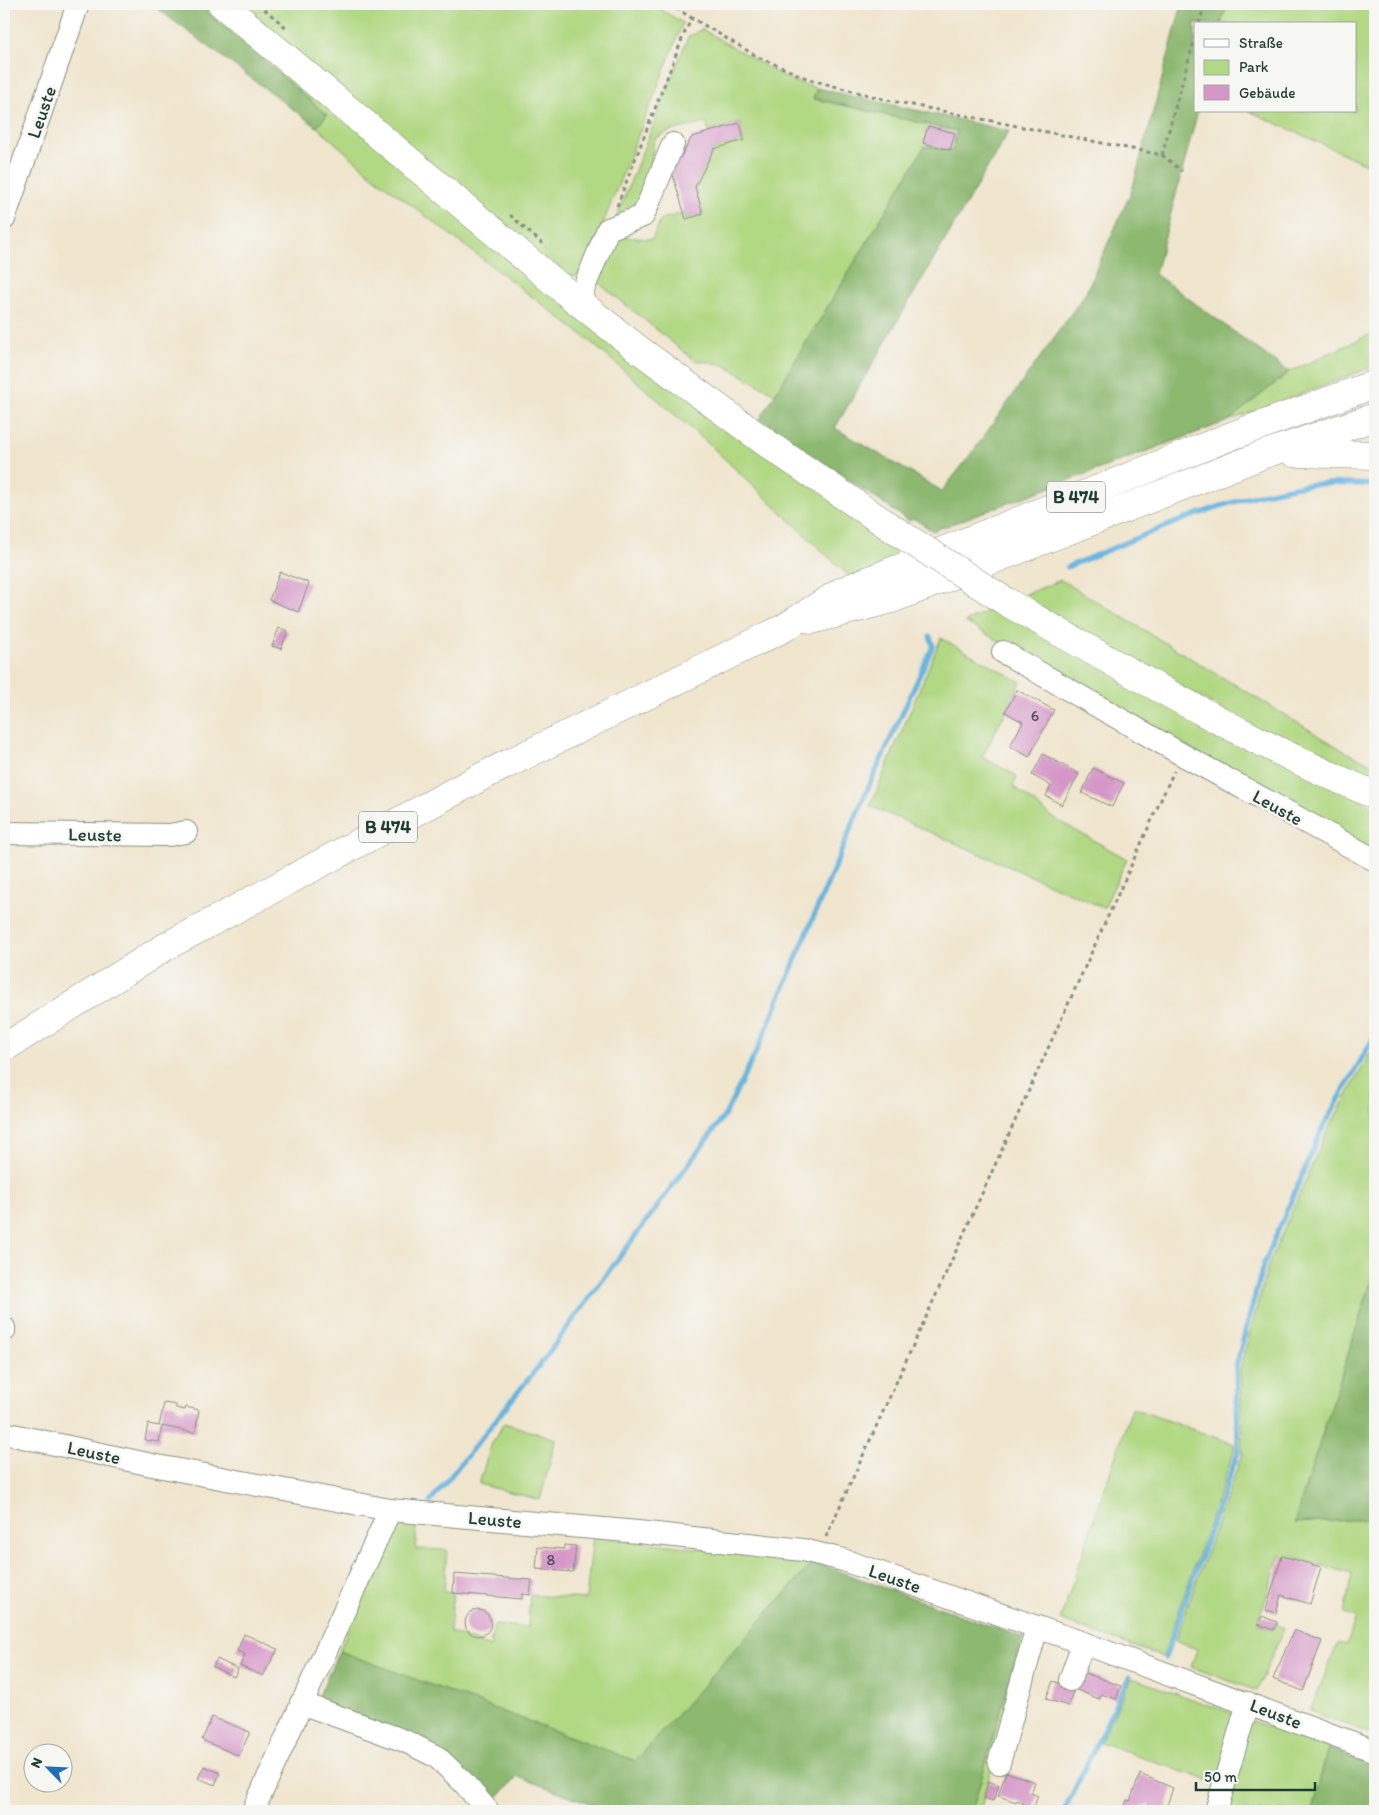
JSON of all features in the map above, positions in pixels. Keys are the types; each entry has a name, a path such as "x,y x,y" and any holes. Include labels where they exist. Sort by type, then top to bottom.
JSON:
{"main road":[{"path":"222,4 578,302 757,436 893,529 1005,601 1134,675 1235,728 1375,795"},
{"name":"B 474","path":"4,1048 165,947 483,776 784,628 842,591 1225,439 1375,384"},
{"name":"B 474","path":"784,628 892,599 1265,454 1375,417"},
{"path":"1265,454 1321,452 1375,455"}],"street":[{"name":"Leuste","path":"4,220 78,4"},
{"path":"578,302 608,230 643,216 673,144"},
{"name":"Leuste","path":"1003,652 1181,754 1375,860"},
{"name":"Leuste","path":"4,833 169,835 186,832"},
{"name":"Leuste","path":"4,1433 152,1465 390,1510 647,1533 803,1550 843,1560 1037,1627 1375,1750"},
{"path":"253,1811 390,1510"},
{"path":"999,1763 1037,1627"},
{"path":"1070,1680 1083,1644"},
{"path":"301,1703 405,1741 436,1757 464,1782 488,1811"},
{"path":"1216,1811 1248,1703"}],"path":[{"path":"669,4 758,57 812,80 887,100 1162,155 1182,171"},
{"path":"1200,22 1204,4"},
{"path":"608,230 684,34 692,18"},
{"path":"1162,155 1194,41"},
{"path":"818,1554 1181,754"}],"green space":[{"path":"151,4 198,4 327,115 317,127"},
{"path":"198,4 209,4 881,534 877,536 907,556 852,579 710,445 585,337 373,176 317,127 327,115"},
{"path":"234,4 652,4 683,23 586,266 578,276 555,273"},
{"path":"1182,4 1227,4 1222,22 1194,22 1194,112 1198,112 1155,274 1289,372 1228,421 933,531 914,519 909,521 760,419 925,146 952,151 957,131 813,98 817,88 1009,131 835,428 942,491 969,457 1085,294 1132,190"},
{"path":"1227,4 1375,4 1375,168 1251,112 1356,112 1356,22 1222,22"},
{"path":"702,29 789,80 817,88 813,99 957,131 952,152 925,146 775,394 722,364 694,360 595,280 610,236 652,239 661,219 684,213 686,219 703,214 695,187 714,149 744,140 740,123 709,132 706,123 670,131 654,139 647,178 640,198 630,212 616,218 688,37"},
{"path":"1375,332 1375,366 1228,421 1289,372"},
{"path":"1061,580 1346,752 1375,765 1375,787 1292,747 1021,600 1026,594"},
{"path":"994,608 1375,807 1375,853 965,622"},
{"path":"941,638 1021,682 982,757 1017,776 1013,786 1055,819 1127,859 1104,908 870,806"},
{"path":"1375,1045 1375,1270 1294,1523 1375,1519 1375,1735 1310,1711 1338,1643 1347,1645 1356,1617 1344,1613 1352,1574 1280,1554 1258,1624 1273,1630 1276,1624 1284,1628 1257,1691 1191,1667 1197,1649 1175,1641 1242,1454 1240,1368 1268,1266 1326,1133"},
{"path":"1375,1270 1375,1519 1294,1523"},
{"path":"1132,1408 1234,1444 1234,1451 1163,1657 1060,1620"},
{"path":"504,1423 556,1439 540,1500 479,1484 491,1445"},
{"path":"394,1522 416,1523 416,1549 447,1550 444,1592 453,1593 450,1632 490,1647 494,1625 528,1627 530,1595 586,1599 593,1536 813,1562 636,1761 339,1651"},
{"path":"813,1562 1022,1637 972,1811 611,1811 518,1777 488,1806 467,1779 316,1702 339,1651 636,1761"},
{"path":"1022,1637 1028,1640 980,1811 972,1811"},
{"path":"1132,1678 1240,1716 1220,1785 1100,1742"},
{"path":"1249,1720 1328,1748 1312,1811 1223,1811"},
{"path":"1328,1748 1375,1766 1375,1811 1312,1811"}],"building":[{"path":"740,123 744,140 714,149 695,187 703,214 686,219 672,172 692,137"},
{"path":"928,126 955,133 950,150 923,143"},
{"path":"280,572 309,583 298,612 269,600"},
{"path":"279,628 288,631 281,649 272,646"},
{"path":"1017,690 1054,710 1029,757 1010,746 1023,722 1005,712"},
{"path":"1043,754 1079,774 1062,805 1046,796 1051,786 1032,775"},
{"path":"1093,768 1124,783 1112,807 1082,793"},
{"path":"164,1403 176,1405 176,1408 185,1410 186,1407 199,1410 195,1433 162,1426 159,1442 145,1440 148,1424 159,1426"},
{"path":"564,1545 576,1546 573,1572 536,1569 538,1547 564,1549"},
{"path":"1282,1556 1321,1567 1310,1604 1281,1595 1276,1613 1266,1610"},
{"path":"454,1574 532,1580 530,1595 522,1594 522,1599 453,1593"},
{"path":"478,1610 487,1614 491,1623 487,1632 478,1636 469,1632 465,1623 469,1614"},
{"path":"1262,1616 1277,1622 1274,1630 1258,1624"},
{"path":"1294,1630 1322,1641 1303,1691 1273,1679"},
{"path":"244,1634 278,1649 263,1676 240,1666 245,1654 237,1651"},
{"path":"217,1659 238,1669 234,1677 213,1667"},
{"path":"1083,1672 1121,1686 1116,1699 1101,1694 1099,1699 1077,1690"},
{"path":"1053,1681 1074,1689 1068,1706 1046,1699"},
{"path":"212,1717 250,1732 239,1756 202,1740"},
{"path":"204,1766 220,1773 215,1785 198,1778"},
{"path":"1006,1772 1035,1782 1031,1793 1038,1796 1033,1809 1017,1800 1016,1802 998,1796"},
{"path":"1140,1774 1173,1788 1165,1811 1148,1805 1147,1807 1142,1805 1140,1811 1123,1811 1127,1800 1130,1801"},
{"path":"988,1781 999,1785 993,1801 984,1798"}],"waterway":[{"path":"1067,567 1176,522 1260,495 1288,488 1321,484 1375,485"},
{"path":"430,1502 538,1367 725,1115 760,1044 864,797 933,646 930,636"},
{"path":"1165,1658 1238,1452 1236,1366 1263,1266 1321,1131 1375,1035"},
{"path":"1064,1811 1129,1677"}]}
